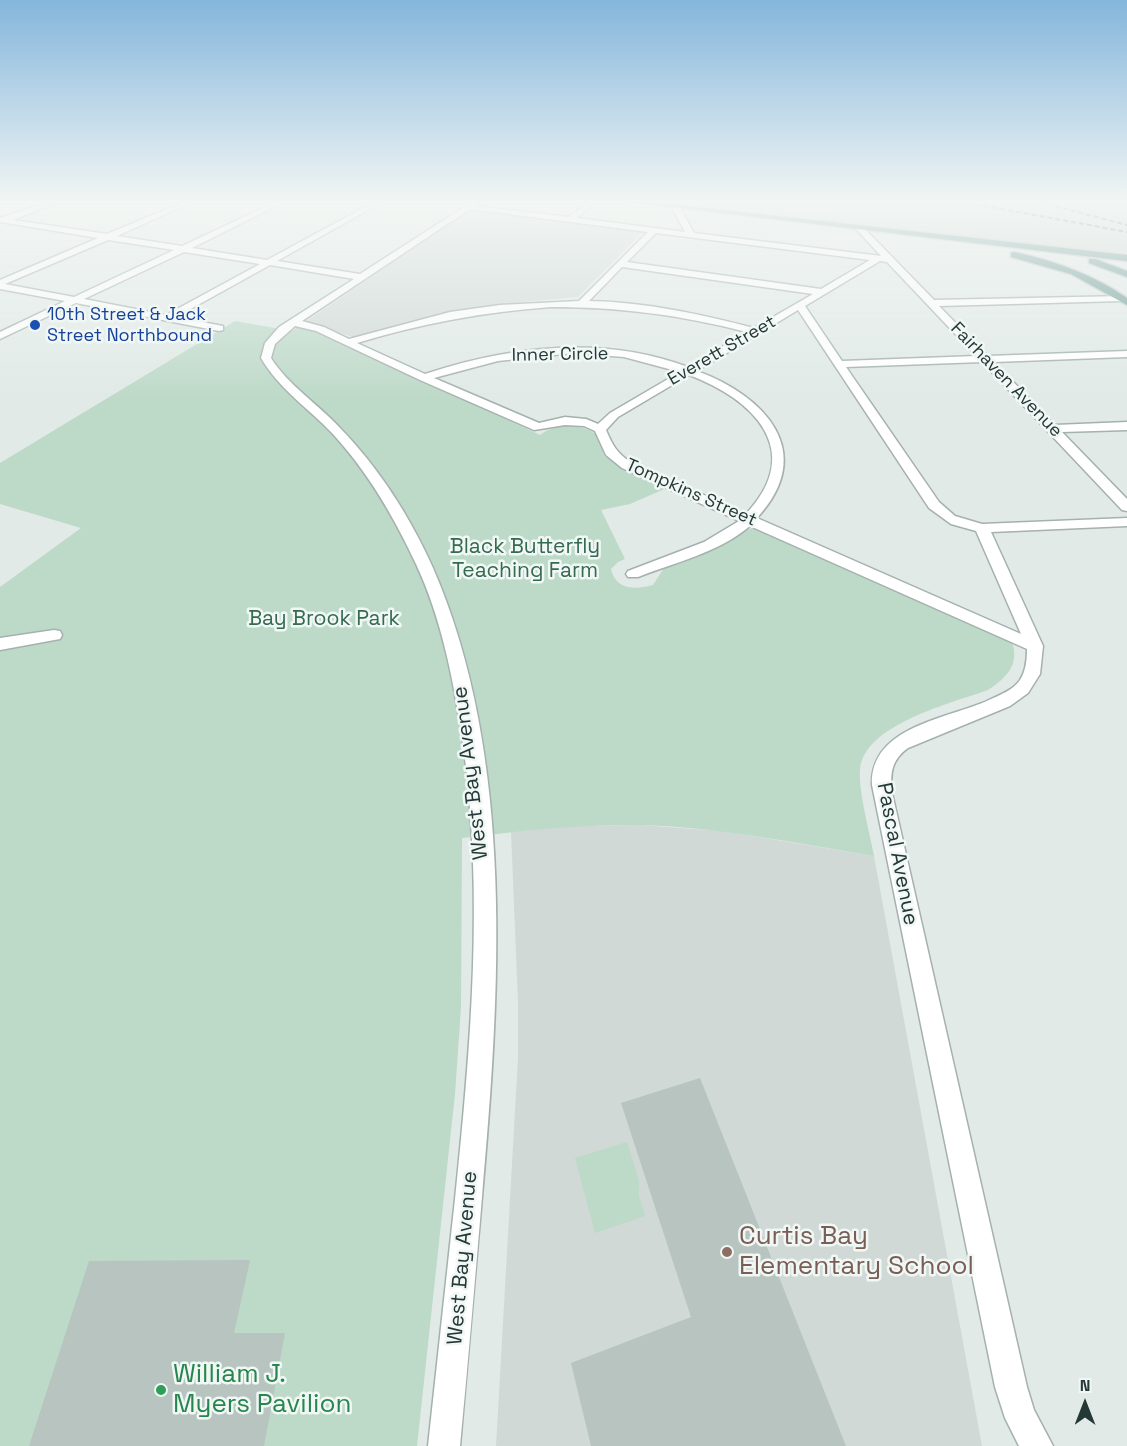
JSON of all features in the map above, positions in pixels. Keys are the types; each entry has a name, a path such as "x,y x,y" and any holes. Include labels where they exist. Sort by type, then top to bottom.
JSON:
{"main road":[{"path":"1059,267 1104,285"},
{"path":"1085,267 1124,300"},
{"path":"1109,267 1127,274"}],"street":[{"path":"0,285 39,267"},
{"path":"0,336 143,267"},
{"path":"167,318 258,267"},
{"path":"302,267 361,277"},
{"name":"West Bay Avenue","path":"376,267 293,322 270,343 266,358 277,375 351,446 375,477 394,508 415,547 436,599 459,674 472,738 485,902 482,1063 444,1446"},
{"path":"583,302 617,267"},
{"path":"645,267 822,292"},
{"name":"Everett Street","path":"600,429 614,415 864,267"},
{"name":"Fairhaven Avenue","path":"896,267 1127,507"},
{"path":"0,285 219,328"},
{"path":"932,303 1124,300"},
{"path":"349,342 443,315 511,305 583,302 689,315 754,331"},
{"path":"799,305 940,512 956,523 982,528 1127,522"},
{"path":"293,322 312,326 538,427 565,421 586,423 600,429"},
{"name":"Inner Circle","path":"424,378 483,360 548,351 623,354 689,370 718,383 743,399 765,421 775,435 779,449 777,476 762,505 748,519 719,540 633,574"},
{"path":"839,364 1127,354"},
{"path":"1052,429 1127,426"},
{"name":"Tompkins Street","path":"600,429 608,451 623,464 1035,646"},
{"path":"982,528 1035,646"},
{"path":"0,644 54,635"},
{"name":"Pascal Avenue","path":"1035,646 1034,667 1030,678 1021,690 1002,701 908,738 894,747 885,760 881,775 882,793 1011,1387 1021,1418 1037,1446"}],"shaded area":[{"path":"385,267 608,267 578,297 512,303 443,313 353,337 305,322"},
{"name":"Curtis Bay Elementary School","path":"640,825 722,831 874,856 982,1446 496,1446 518,1058 511,832 569,826"}],"green space":[{"name":"Bay Brook Park","path":"235,321 292,331 299,326 319,331 540,435 553,428 568,426 589,430 596,434 605,457 669,487 630,504 601,510 625,559 611,569 617,581 622,585 640,588 653,585 664,568 675,561 752,528 1012,642 1013,664 1006,676 988,690 912,718 893,728 865,753 860,778 862,800 874,856 728,832 669,826 572,827 462,838 461,1007 455,1094 417,1446 0,1446 0,587 81,528 0,504 0,463"},
{"path":"627,1142 639,1181 639,1196 645,1216 595,1233 575,1158"}],"building":[{"name":"Curtis Bay Elementary School","path":"700,1078 846,1446 591,1446 571,1363 691,1317 621,1103"},
{"name":"William J. Myers Pavilion","path":"250,1260 234,1333 285,1333 264,1446 29,1446 89,1261"}],"place":[{"name":"10th Street & Jack Street Northbound","path":"35,325"},
{"name":"Curtis Bay Elementary School","path":"727,1252"},
{"name":"William J. Myers Pavilion","path":"161,1390"}],"park label":[{"name":"Black Butterfly Teaching Farm","path":"525,559"}]}
